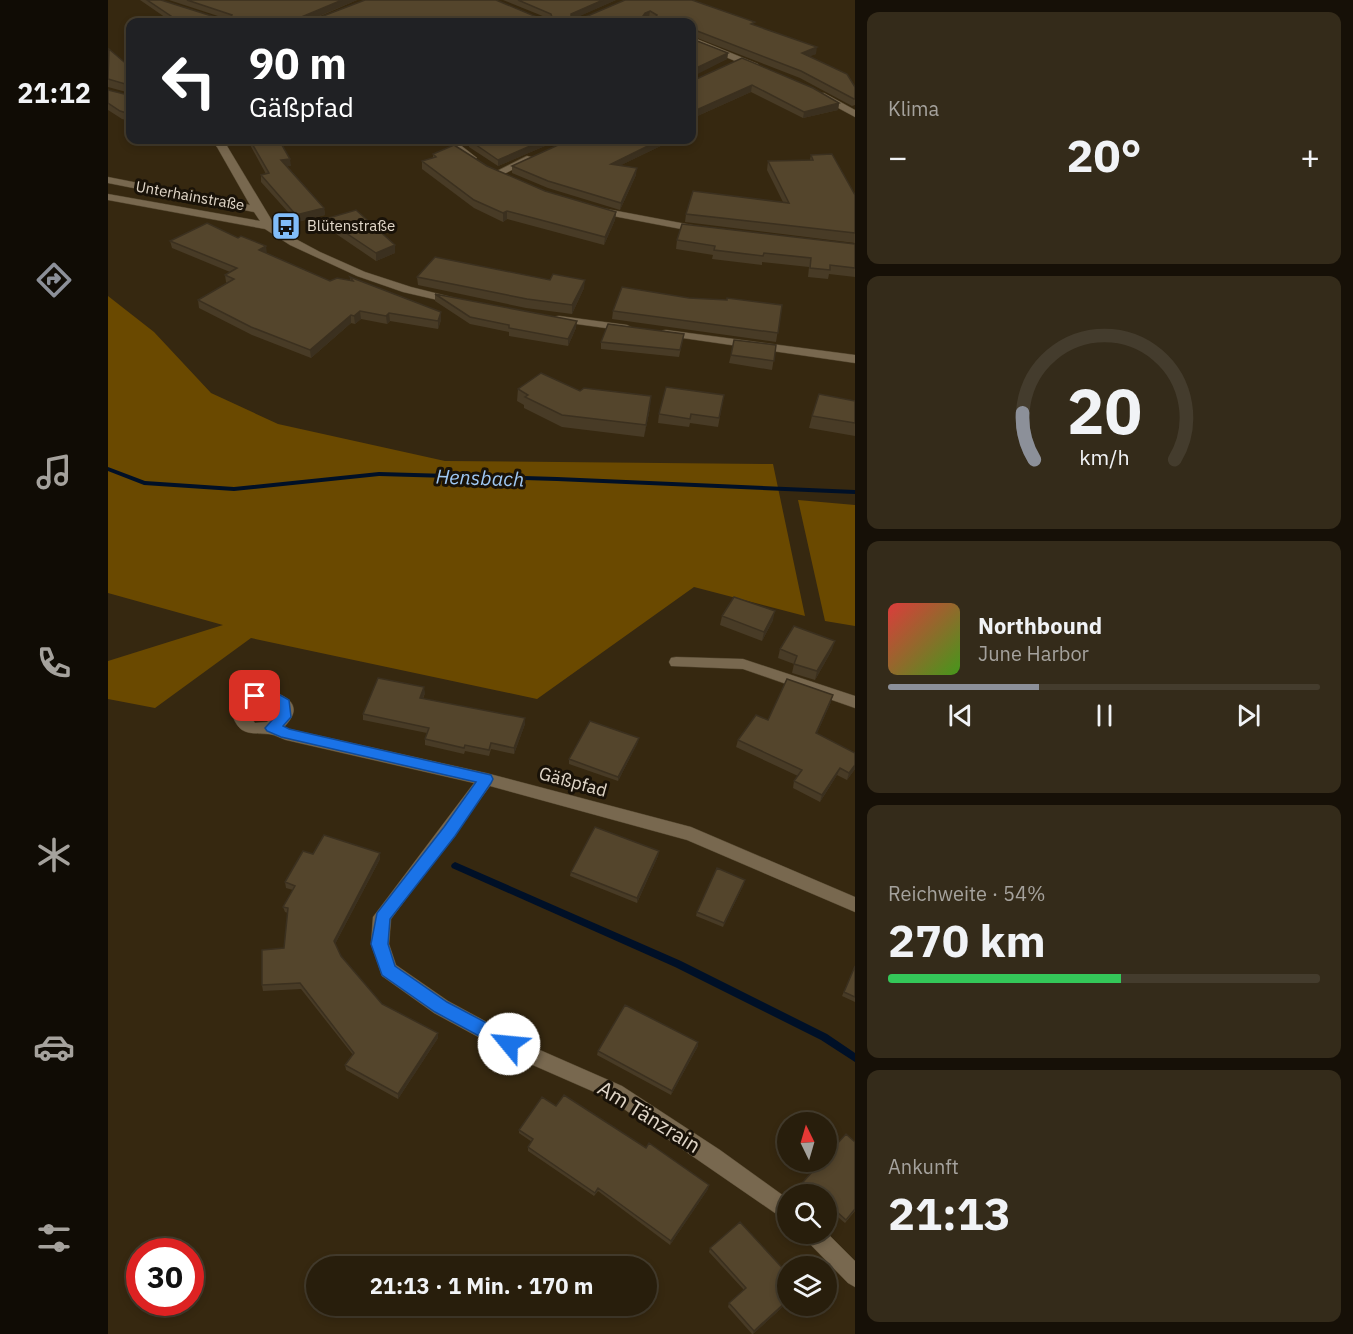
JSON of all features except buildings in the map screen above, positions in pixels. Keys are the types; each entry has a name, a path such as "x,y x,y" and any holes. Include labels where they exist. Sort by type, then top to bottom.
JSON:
{"street":[{"path":"696,42 763,69"},
{"path":"730,64 739,60"},
{"path":"809,89 855,114"},
{"path":"218,144 267,226 318,255 380,281 417,293 463,303"},
{"path":"454,144 493,170 539,154"},
{"path":"108,180 257,209"},
{"name":"Unterhainstraße","path":"108,197 267,226"},
{"path":"584,206 638,219 718,231"},
{"path":"542,316 635,329"},
{"path":"658,332 855,359"},
{"path":"676,662 743,664 855,702"},
{"name":"Gäßpfad","path":"272,728 286,734 486,779 691,834 855,905"},
{"name":"Am Tänzrain","path":"486,779 382,917 380,944 388,970 450,1012 526,1053 615,1092 713,1157 777,1204"},
{"path":"824,1244 855,1276"}],"shaded area":[{"path":"108,296 154,332 211,393 278,424 445,461 773,464 805,616 694,587 537,699 251,638 155,708 108,699 108,661 223,625 108,593"},
{"path":"798,500 855,505 855,626 825,621"}],"waterway":[{"name":"Hensbach","path":"108,469 144,483 234,489 379,474 855,492"},
{"path":"455,866 678,964 824,1037 855,1058"}],"place":[{"name":"Blütenstraße","path":"286,226"}],"route":[{"path":"255,696 273,696 285,704 284,717 272,728 286,734 486,779 382,917 380,944 388,970 441,1007 509,1044"}]}
